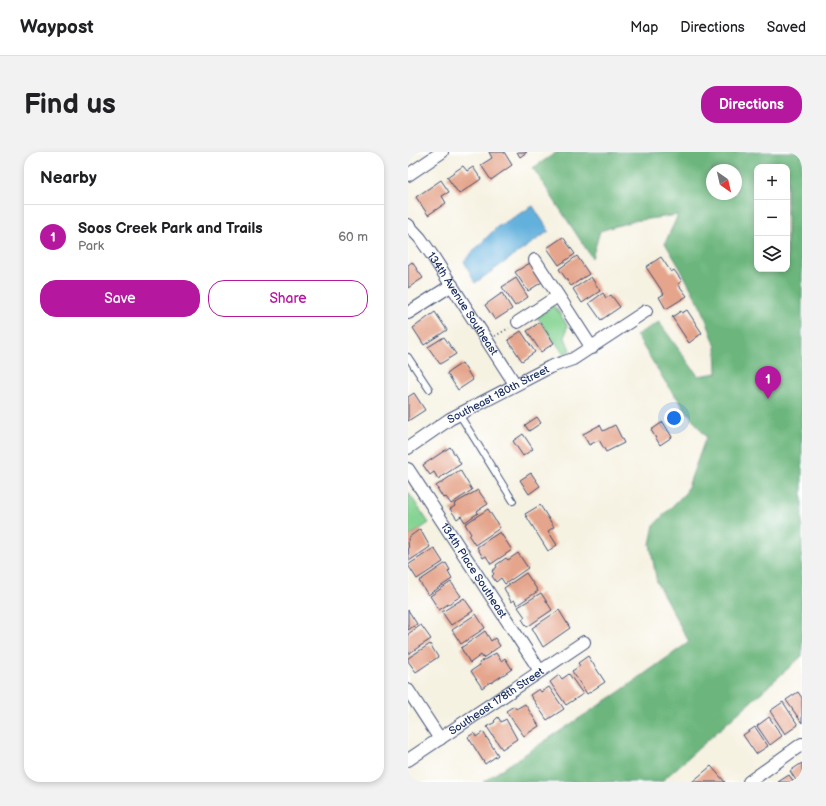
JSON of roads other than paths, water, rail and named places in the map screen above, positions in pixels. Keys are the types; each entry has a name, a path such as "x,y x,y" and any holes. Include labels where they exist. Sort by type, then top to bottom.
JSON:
{"street":[{"path":"408,175 442,152"},
{"name":"134th Avenue Southeast","path":"408,225 420,238 452,285 515,384"},
{"path":"535,260 592,348"},
{"path":"408,313 452,285"},
{"path":"518,322 558,296"},
{"name":"Southeast 180th Street","path":"408,448 459,414 550,367 573,359 592,348 646,311"},
{"name":"134th Place Southeast","path":"408,469 540,671"},
{"name":"Southeast 178th Street","path":"408,760 584,642"},
{"path":"408,690 440,739"},
{"path":"751,780 802,744"}],"lane":[{"path":"408,357 429,389"},
{"path":"459,414 513,501"}],"water":[{"path":"533,206 549,231 475,283 464,261 497,227"}],"place":[{"name":"Soos Creek Park and Trails","path":"768,399"}]}
